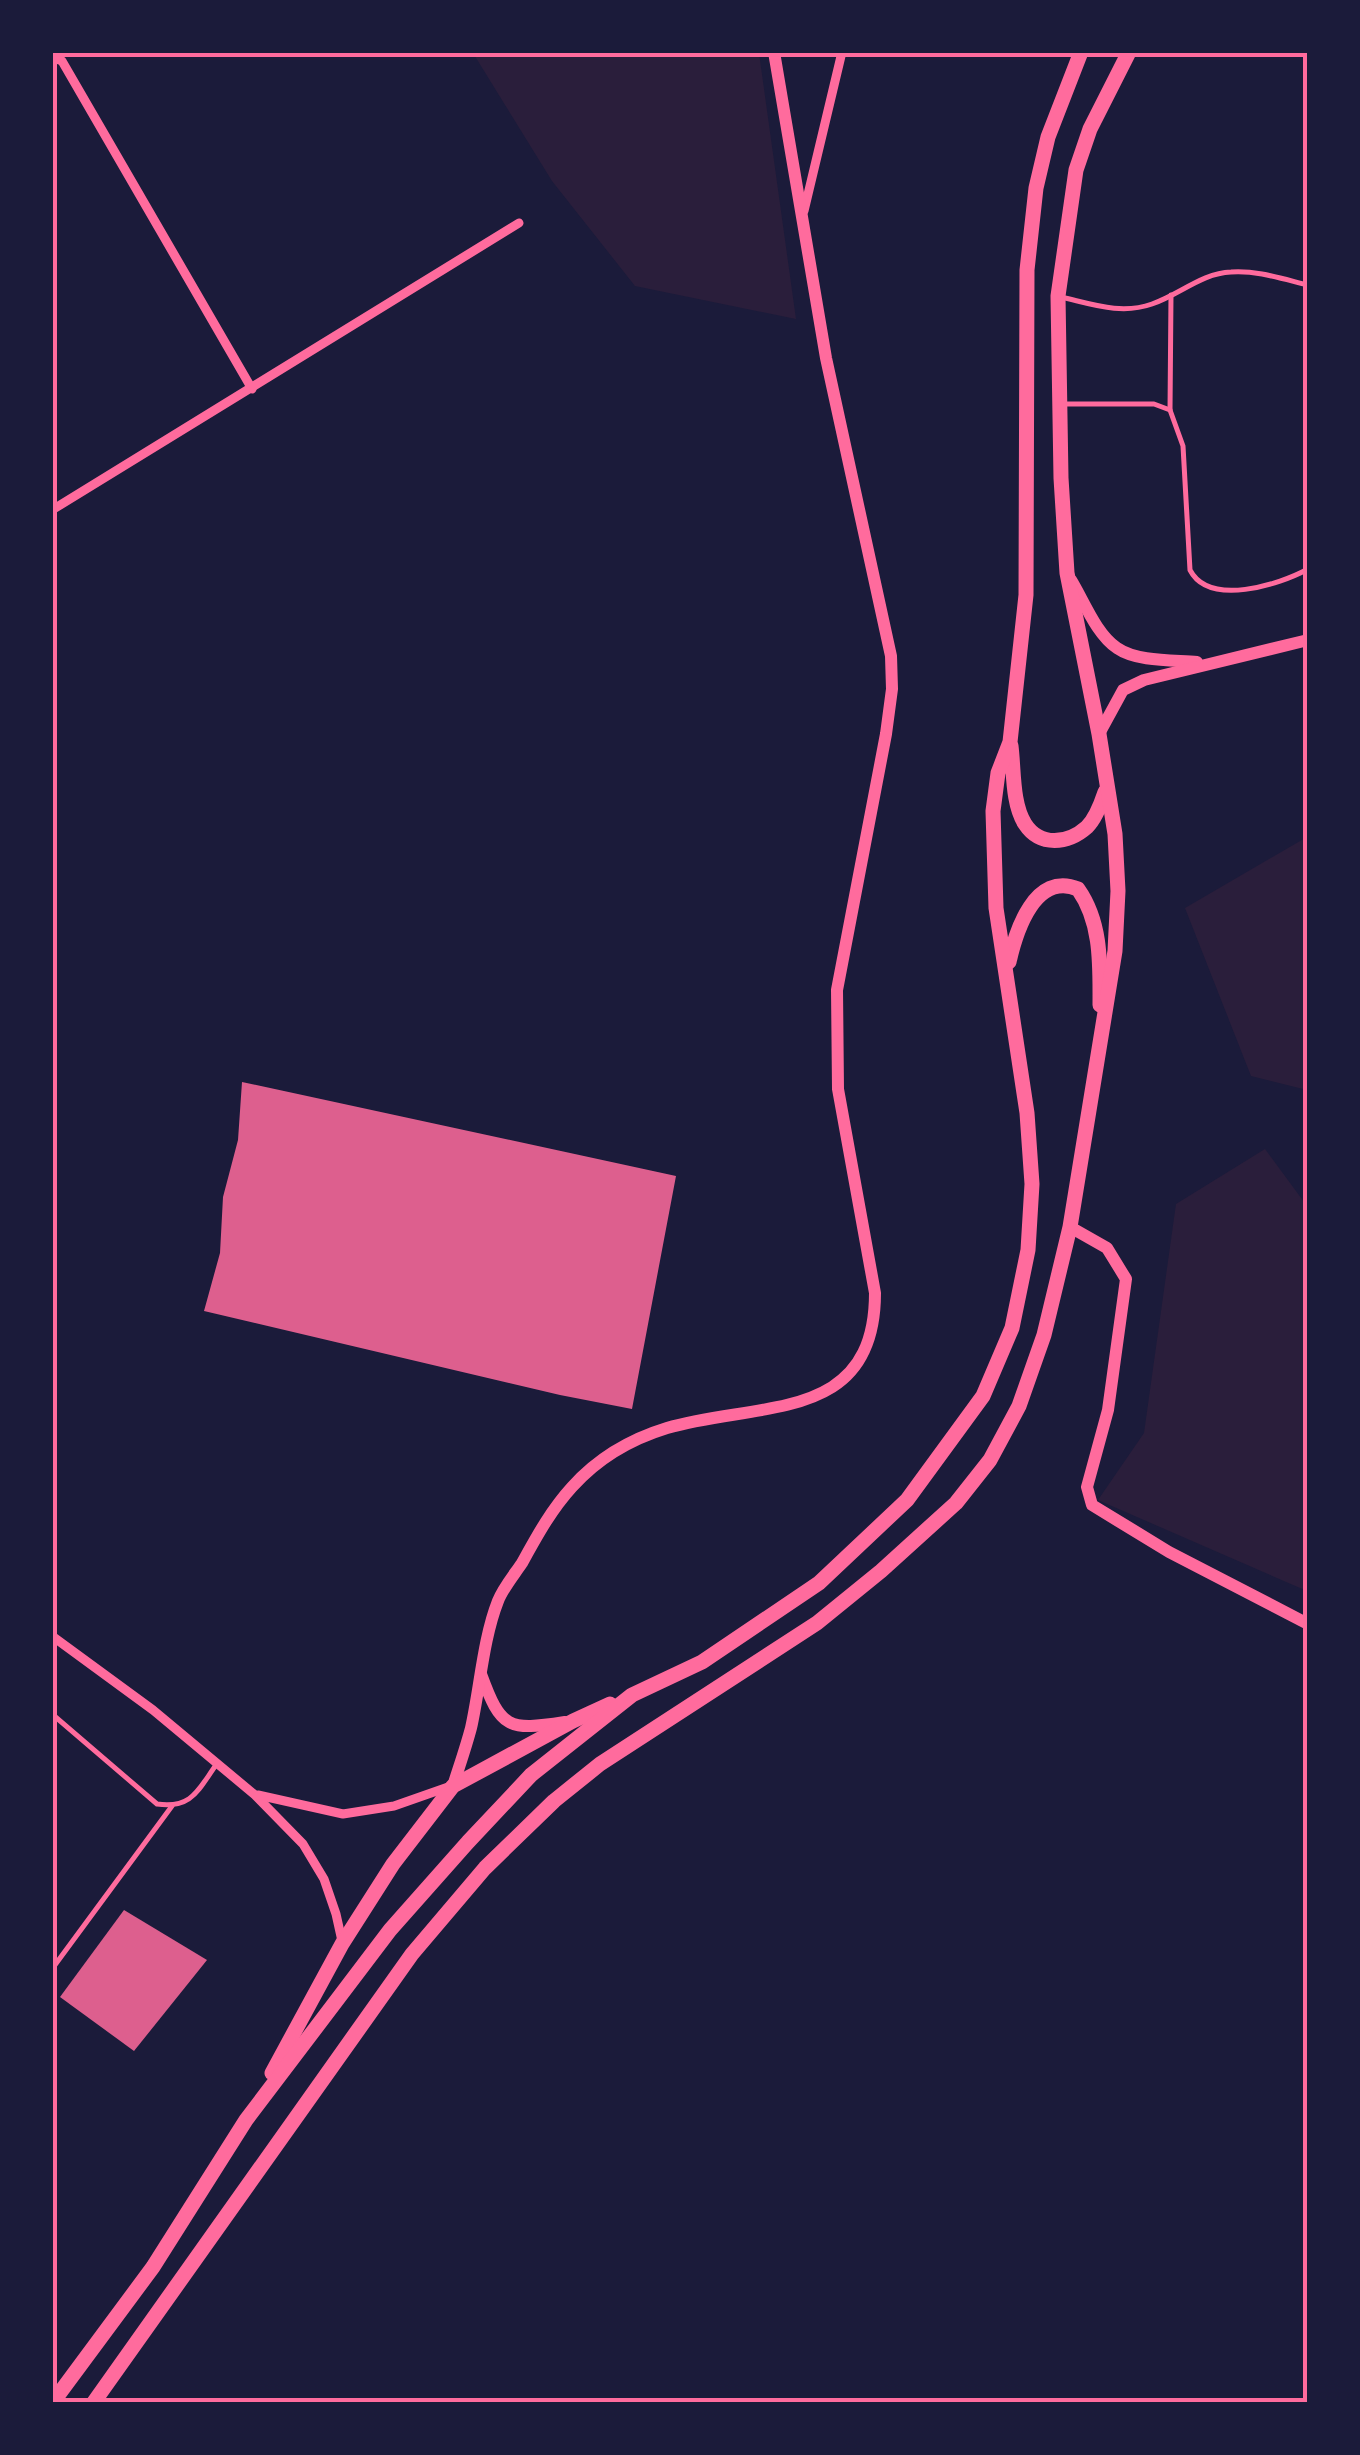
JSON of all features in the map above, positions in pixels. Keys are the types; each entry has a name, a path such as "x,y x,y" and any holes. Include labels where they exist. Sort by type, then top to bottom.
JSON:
{"highway":[{"path":"1081,52 1048,137 1036,188 1027,288 1026,595 1010,742 1018,811 1027,828 1042,839 1056,842 1088,826 1106,789"},
{"path":"94,2402 412,1954 485,1868 554,1801 600,1764 817,1623 882,1571 956,1503 990,1460 1019,1406 1044,1336 1070,1227 1112,981 1118,891 1114,834 1099,734 1066,573 1058,296 1076,170 1090,129 1129,52"},
{"path":"53,2402 153,2267 246,2120 342,1944 393,1864 454,1786 572,1721 702,1662 818,1582 906,1500 984,1396 1012,1328 1028,1250 1032,1184 1027,1112 996,908 993,811 998,773 1010,742"},
{"path":"1006,974 1015,936 1025,913 1038,897 1067,884 1078,889 1094,921 1100,957 1100,1034"},
{"path":"246,2120 390,1930 468,1842 531,1775 632,1695"}],"main road":[{"path":"454,1786 471,1730 498,1602 542,1525 572,1487 607,1454 667,1428 802,1402 837,1387 860,1361 875,1323 875,1294 838,1089 837,990 886,734 892,689 891,656 826,358 774,52"},
{"path":"1066,573 1104,636 1117,648 1131,655 1205,663"},
{"path":"1099,734 1123,690 1144,680 1308,640"},
{"path":"1070,1227 1107,1248 1126,1279 1108,1410 1087,1487 1092,1505 1169,1552 1308,1624"},
{"path":"481,1674 495,1712 513,1724 531,1727 572,1721"}],"street":[{"path":"802,218 842,52"},
{"path":"57,59 252,389"},
{"path":"52,510 518,222"},
{"path":"52,1636 153,1710 255,1795 303,1844 324,1880 342,1944"},
{"path":"255,1795 343,1814 394,1806 454,1786"}],"lane":[{"path":"1058,296 1114,310 1154,304 1212,275 1231,272 1308,285"},
{"path":"1170,295 1170,410 1184,446 1187,558 1195,581 1215,589 1239,590 1288,580 1308,569"},
{"path":"1060,404 1154,404 1170,410"},
{"path":"52,1714 158,1804 172,1806 190,1800 216,1765"},
{"path":"52,1969 172,1806"}],"shaded area":[{"path":"473,53 759,53 796,319 635,286 552,181"},
{"path":"1307,837 1307,1090 1251,1076 1185,908"},
{"path":"1265,1149 1307,1206 1307,1591 1098,1500 1144,1433 1176,1204"}],"building":[{"path":"242,1082 676,1176 632,1409 204,1311 220,1253 223,1197 238,1140"},
{"path":"124,1910 207,1960 134,2051 60,1997"}]}
